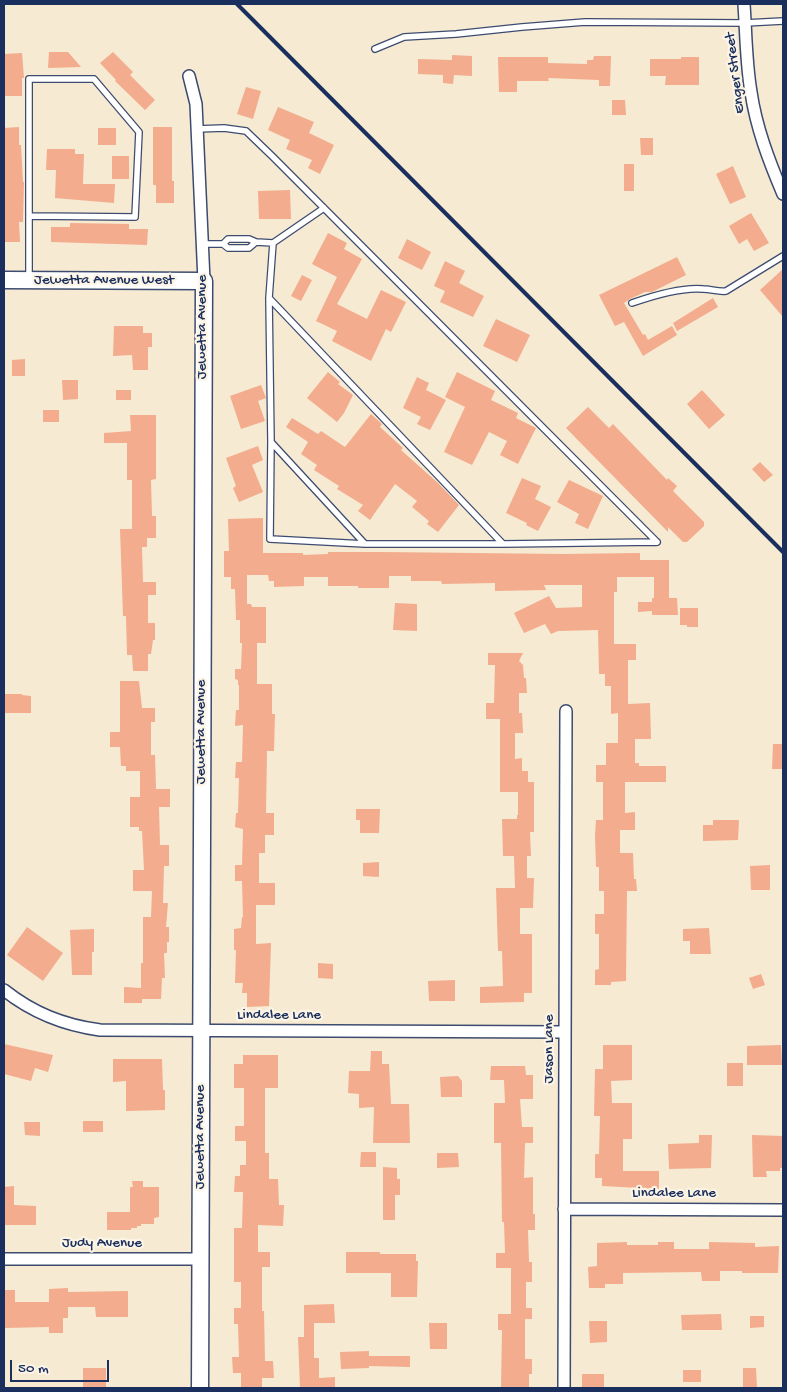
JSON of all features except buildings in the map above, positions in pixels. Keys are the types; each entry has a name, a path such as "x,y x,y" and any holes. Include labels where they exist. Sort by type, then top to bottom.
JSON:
{"street":[{"name":"Enger Street","path":"744,4 751,94 770,164 783,194"},
{"name":"Jewetta Avenue","path":"189,76 196,104 204,282 200,1388"},
{"name":"Jewetta Avenue West","path":"4,280 204,282"},
{"name":"Jason Lane","path":"564,1388 566,711"},
{"name":"Lindalee Lane","path":"4,990 37,1013 58,1022 100,1030 565,1032"},
{"name":"Lindalee Lane","path":"564,1209 783,1210"},
{"name":"Judy Avenue","path":"4,1259 201,1259"}],"lane":[{"path":"375,49 404,37 585,22 745,23 783,21"},
{"path":"29,216 136,217 139,132 94,79 29,79 29,216 29,281"},
{"path":"197,129 224,128 246,131 657,542 365,544 270,539 269,298 273,243"},
{"path":"223,244 228,239 249,239 256,242 273,243 324,208"},
{"path":"202,244 223,244 228,248 249,248 256,242"},
{"path":"632,303 660,294 702,289 718,292 726,291 783,256"},
{"path":"269,298 503,544"},
{"path":"271,442 365,544"}],"railway":[{"path":"237,4 783,552"}]}
